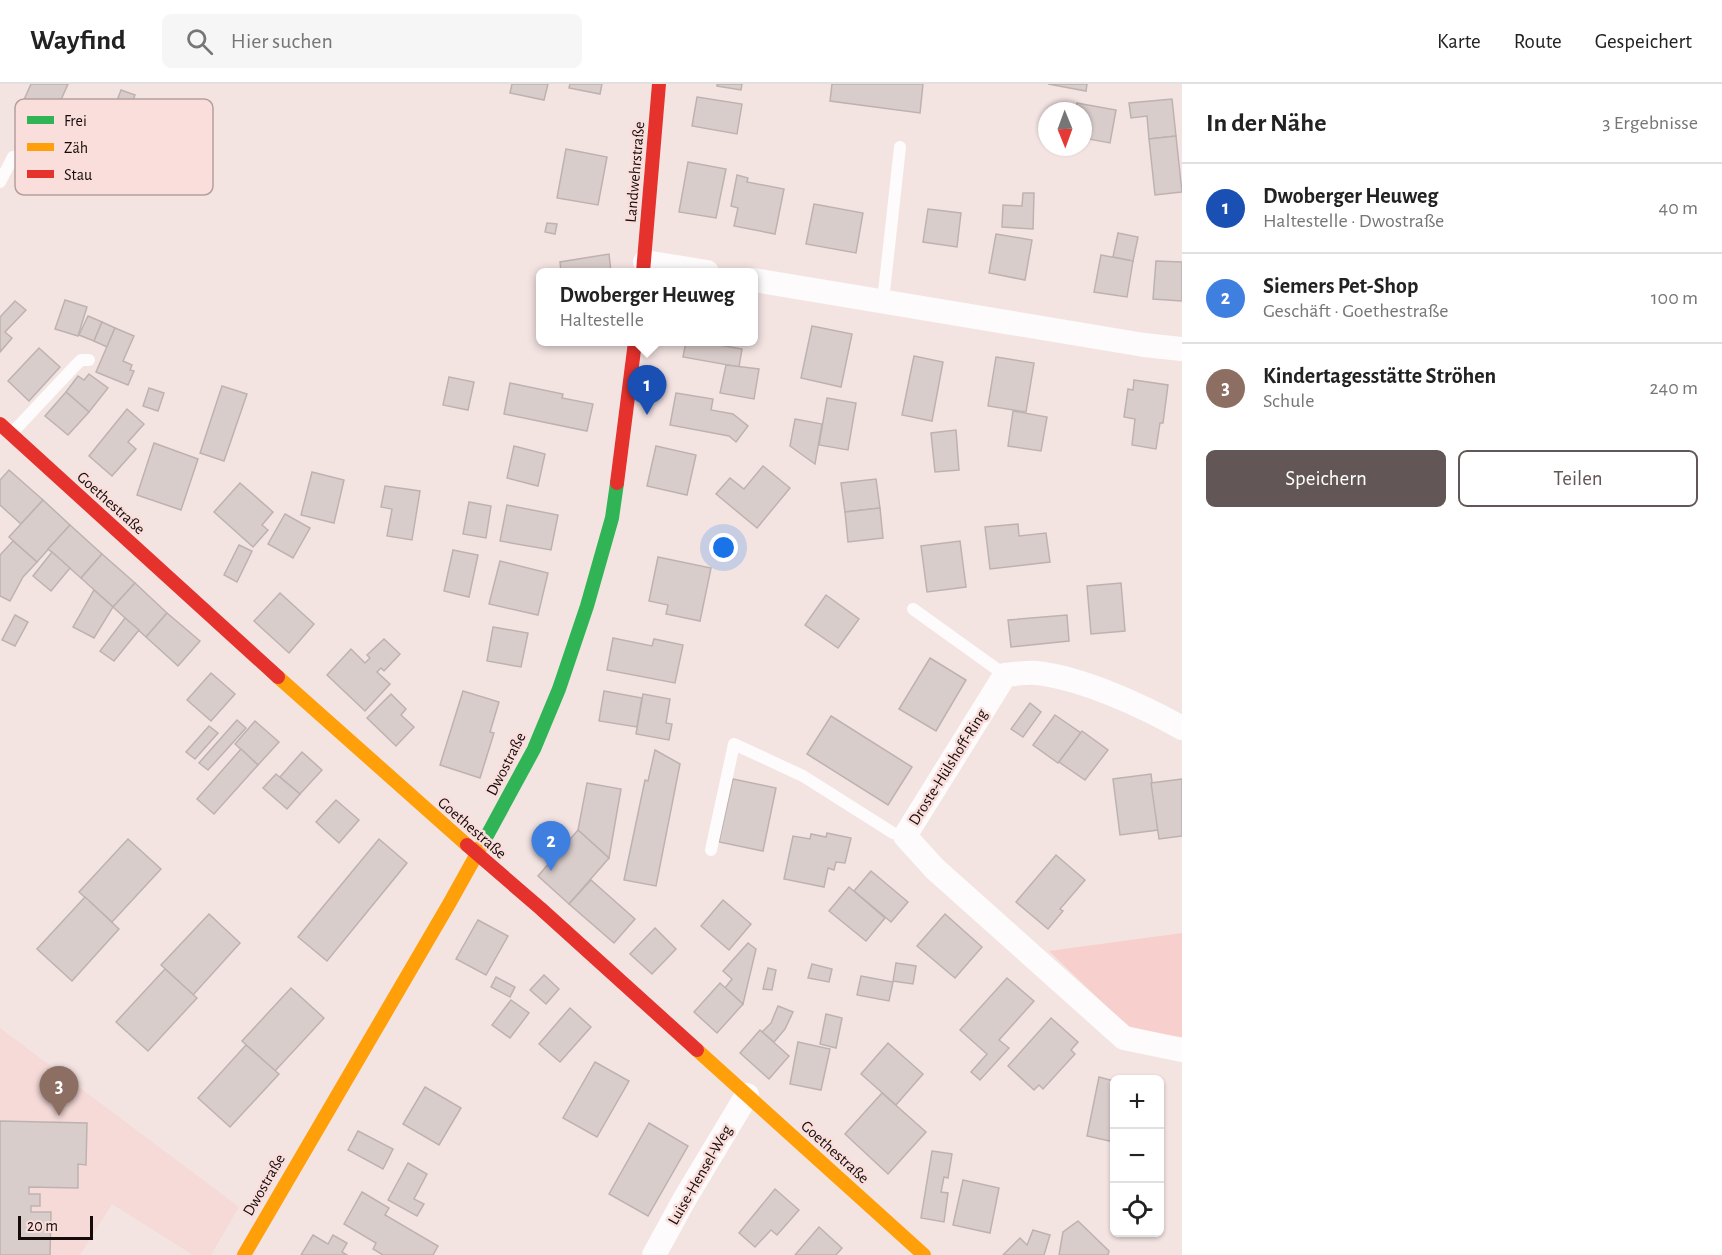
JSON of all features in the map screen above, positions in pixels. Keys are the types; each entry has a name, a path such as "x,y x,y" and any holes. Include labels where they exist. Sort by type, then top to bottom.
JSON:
{"street":[{"name":"Landwehrstraße","path":"644,267 659,84"},
{"path":"758,281 1144,345 1182,349"},
{"name":"Dwostraße","path":"244,1255 477,855 534,749 559,689 587,606 612,518 635,346"},
{"name":"Goethestraße","path":"0,424 924,1255"},
{"path":"1005,675 1036,673 1077,683 1145,708 1182,728"},
{"name":"Droste-Hülshoff-Ring","path":"1005,675 905,837 935,869 1124,1038 1182,1050"},
{"name":"Luise-Hensel-Weg","path":"654,1255 747,1095"}],"lane":[{"path":"883,301 900,147"},
{"path":"0,182 13,156"},
{"path":"11,434 81,360 89,360"},
{"path":"912,609 1005,675"},
{"path":"711,850 734,744 803,776 893,833 905,837"}],"shaded area":[{"path":"1182,933 1182,1037 1127,1026 1049,951"},
{"path":"0,1028 239,1207 211,1255 193,1255 112,1204 80,1255 0,1255"}],"building":[{"path":"31,84 68,84 61,99 24,99"},
{"path":"512,84 548,84 544,100 510,93"},
{"path":"570,84 602,84 600,94 569,88"},
{"path":"717,84 742,84 741,90 717,86"},
{"path":"832,84 923,84 920,113 830,101"},
{"path":"1048,84 1087,84 1086,91"},
{"path":"121,90 135,95 134,99 118,99"},
{"path":"697,97 742,104 737,134 692,126"},
{"path":"1172,99 1176,136 1149,139 1147,116 1131,118 1129,103"},
{"path":"1092,106 1116,110 1110,143 1092,140"},
{"path":"1176,136 1182,192 1155,195 1149,139"},
{"path":"566,149 607,157 598,205 557,198"},
{"path":"688,162 726,169 716,218 679,212"},
{"path":"737,175 748,178 747,182 784,189 775,234 734,226 738,208 731,206"},
{"path":"1023,193 1034,193 1033,229 1002,227 1003,205 1022,206"},
{"path":"814,204 863,213 856,253 806,244"},
{"path":"928,209 961,213 957,247 923,242"},
{"path":"547,223 557,224 555,234 545,232"},
{"path":"1118,233 1138,237 1133,261 1113,257"},
{"path":"996,234 1032,240 1025,280 989,273"},
{"path":"609,254 611,268 561,268 560,262"},
{"path":"1101,255 1133,261 1127,297 1094,292"},
{"path":"1156,261 1182,262 1182,301 1153,299"},
{"path":"65,300 87,307 78,336 55,329"},
{"path":"15,301 26,310 5,332 12,338 0,352 0,317"},
{"path":"88,316 102,322 94,341 79,335"},
{"path":"102,322 115,328 107,347 94,341"},
{"path":"812,326 852,334 841,387 801,378"},
{"path":"115,328 134,336 123,361 132,365 130,370 134,371 128,385 96,372"},
{"path":"685,346 726,346 742,349 739,367 683,357"},
{"path":"39,348 60,367 29,401 8,381"},
{"path":"914,356 943,362 932,421 902,415"},
{"path":"996,357 1034,363 1026,412 988,406"},
{"path":"726,365 759,369 754,399 720,393"},
{"path":"89,374 108,388 89,412 66,392 78,376 84,380"},
{"path":"449,377 474,382 468,410 443,405"},
{"path":"1134,380 1168,385 1163,423 1160,423 1156,449 1132,445 1135,419 1124,417 1128,389 1133,390"},
{"path":"510,383 563,394 562,398 593,404 587,431 504,414"},
{"path":"222,386 247,394 224,461 200,453"},
{"path":"149,388 164,393 158,411 143,406"},
{"path":"66,392 89,412 68,435 45,416"},
{"path":"676,393 713,399 711,410 733,414 748,426 736,442 729,436 670,425"},
{"path":"827,398 856,403 848,450 819,445"},
{"path":"127,409 144,424 128,442 136,449 112,476 89,456"},
{"path":"1013,411 1047,417 1041,451 1008,446"},
{"path":"795,419 822,424 815,464 790,446"},
{"path":"956,430 959,470 935,472 931,433"},
{"path":"154,443 198,459 181,510 137,495"},
{"path":"514,446 545,454 538,486 507,478"},
{"path":"656,446 696,455 687,495 647,486"},
{"path":"763,466 790,488 757,528 716,494 730,478 744,489"},
{"path":"9,470 43,500 21,524 0,505 0,480"},
{"path":"312,472 344,480 334,523 301,515"},
{"path":"876,479 880,508 845,512 841,483"},
{"path":"240,483 273,512 262,525 268,530 253,547 214,512"},
{"path":"385,486 420,491 412,540 387,536 392,509 381,507"},
{"path":"43,500 70,525 37,562 9,537"},
{"path":"469,502 491,506 486,538 463,534"},
{"path":"507,505 558,515 551,550 500,541"},
{"path":"880,508 883,538 848,542 845,512"},
{"path":"285,514 310,528 293,558 268,544"},
{"path":"1018,524 1019,536 1046,533 1050,562 990,569 985,527"},
{"path":"70,525 102,554 81,578 48,549"},
{"path":"13,541 37,562 23,577 10,601 0,596 0,555"},
{"path":"960,541 966,587 927,592 921,546"},
{"path":"239,545 252,551 237,582 224,575"},
{"path":"453,550 478,555 469,597 444,591"},
{"path":"52,552 70,568 51,591 33,576"},
{"path":"102,554 135,583 113,607 81,578"},
{"path":"658,557 711,568 700,621 666,614 668,605 649,601"},
{"path":"500,561 548,573 538,615 489,604"},
{"path":"135,583 167,613 146,637 113,607"},
{"path":"1121,583 1125,631 1091,634 1087,586"},
{"path":"94,590 113,607 94,638 73,627"},
{"path":"280,593 314,624 289,653 254,621"},
{"path":"826,595 859,619 838,648 805,625"},
{"path":"167,613 200,641 178,666 146,637"},
{"path":"15,615 28,622 15,646 2,640"},
{"path":"1067,615 1069,641 1011,647 1008,620"},
{"path":"125,618 139,630 114,661 100,651"},
{"path":"493,627 528,633 521,667 487,661"},
{"path":"613,638 652,646 654,639 683,645 675,683 607,670"},
{"path":"384,639 400,654 384,671 381,668 377,672 390,684 365,711 327,675 351,649 365,663 370,658 367,655"},
{"path":"930,658 966,680 936,731 899,709"},
{"path":"211,673 235,694 211,721 187,700"},
{"path":"463,691 499,702 490,732 494,733 480,778 440,765"},
{"path":"604,691 642,698 637,727 599,721"},
{"path":"391,694 406,709 401,715 414,727 396,746 367,718"},
{"path":"643,694 670,699 666,723 672,724 669,740 636,734"},
{"path":"1030,703 1041,712 1023,737 1011,729"},
{"path":"1055,715 1081,733 1058,763 1033,745"},
{"path":"831,716 912,767 888,805 807,754"},
{"path":"237,720 246,728 208,770 199,763"},
{"path":"255,721 279,742 258,765 235,744"},
{"path":"209,726 218,733 195,759 186,752"},
{"path":"1082,731 1108,750 1085,780 1059,762"},
{"path":"241,749 258,765 214,814 197,799"},
{"path":"655,750 680,764 656,886 624,880 645,780 648,781"},
{"path":"302,752 322,770 300,794 280,777"},
{"path":"276,774 300,794 287,809 263,788"},
{"path":"1151,774 1158,830 1120,835 1113,779"},
{"path":"733,779 776,788 763,851 719,842"},
{"path":"1182,779 1182,836 1159,839 1151,783"},
{"path":"587,783 621,789 609,858 578,830"},
{"path":"336,800 359,820 339,843 316,822"},
{"path":"578,830 609,858 569,904 538,876"},
{"path":"827,833 851,838 845,863 836,862 834,870 828,868 824,887 784,879 793,836 810,839 811,834 826,837"},
{"path":"128,839 161,869 112,922 79,892"},
{"path":"379,839 407,863 327,961 298,937"},
{"path":"1056,855 1085,880 1060,909 1063,911 1048,929 1016,902"},
{"path":"871,871 908,902 891,922 854,891"},
{"path":"591,880 635,919 614,943 569,904"},
{"path":"849,887 885,918 866,941 829,911"},
{"path":"85,897 119,929 72,981 37,949"},
{"path":"723,900 751,924 729,950 701,926"},
{"path":"209,914 240,943 193,995 161,965"},
{"path":"945,914 982,947 955,978 917,946"},
{"path":"478,920 508,936 486,975 456,959"},
{"path":"655,928 676,949 652,974 630,954"},
{"path":"748,943 756,949 743,1004 725,988 732,979 723,971"},
{"path":"896,963 916,966 913,984 893,981"},
{"path":"812,964 832,969 829,982 808,978"},
{"path":"768,968 776,970 772,990 763,989"},
{"path":"165,969 197,998 148,1051 116,1022"},
{"path":"544,975 559,989 546,1004 530,990"},
{"path":"861,976 893,982 889,1001 857,995"},
{"path":"496,977 515,987 510,997 491,987"},
{"path":"1007,978 1034,1001 999,1040 1009,1048 980,1080 971,1072 987,1054 960,1030"},
{"path":"720,983 743,1004 717,1033 694,1012"},
{"path":"291,988 324,1018 275,1071 242,1041"},
{"path":"511,1000 529,1013 510,1038 492,1025"},
{"path":"778,1006 793,1012 785,1029 774,1042 762,1032 771,1023"},
{"path":"570,1008 591,1027 560,1062 539,1044"},
{"path":"826,1014 842,1018 836,1048 820,1044"},
{"path":"1051,1018 1078,1042 1071,1050 1075,1054 1043,1089 1039,1085 1034,1090 1008,1066"},
{"path":"760,1030 789,1056 769,1079 740,1053"},
{"path":"798,1042 830,1049 821,1090 790,1084"},
{"path":"888,1043 923,1074 896,1105 861,1074"},
{"path":"246,1045 279,1074 230,1127 198,1098"},
{"path":"595,1062 629,1081 597,1137 563,1118"},
{"path":"1099,1077 1110,1080 1110,1141 1087,1136"},
{"path":"425,1087 461,1108 439,1145 403,1124"},
{"path":"882,1093 926,1132 888,1174 845,1134"},
{"path":"0,1121 87,1123 86,1165 78,1164 78,1188 29,1187 29,1194 40,1194 40,1206 31,1206 31,1212 51,1212 50,1255 0,1255"},
{"path":"649,1123 688,1146 648,1216 609,1194"},
{"path":"358,1131 393,1149 383,1169 348,1150"},
{"path":"932,1151 952,1154 948,1178 944,1177 941,1192 948,1193 944,1222 921,1218"},
{"path":"408,1163 427,1174 414,1199 424,1204 417,1216 388,1200"},
{"path":"963,1180 999,1188 990,1233 953,1225"},
{"path":"775,1189 799,1210 777,1235 771,1230 755,1247 739,1233"},
{"path":"362,1192 389,1208 385,1215 438,1246 433,1255 383,1255 373,1249 376,1243 344,1224"},
{"path":"1078,1221 1109,1251 1108,1255 1059,1255 1063,1232"},
{"path":"819,1227 842,1248 836,1255 795,1255"},
{"path":"1033,1230 1050,1235 1044,1255 1003,1255 1020,1238 1027,1245"},
{"path":"313,1235 328,1244 333,1235 347,1243 342,1252 347,1255 301,1255"}],"traffic: fast":[{"path":"483,843 534,749 559,689 587,606 612,518 617,483"}],"traffic: slow":[{"path":"278,677 467,845"},
{"path":"244,1255 483,843"},
{"path":"697,1050 924,1255"}],"traffic: jam":[{"path":"643,268 659,84"},
{"path":"617,483 634,346"},
{"path":"0,424 278,677"},
{"path":"467,845 697,1050"}],"place":[{"name":"Dwoberger Heuweg","path":"647,415"},
{"name":"Siemers Pet-Shop","path":"551,871"},
{"name":"Kindertagesstätte Ströhen","path":"59,1116"}]}
